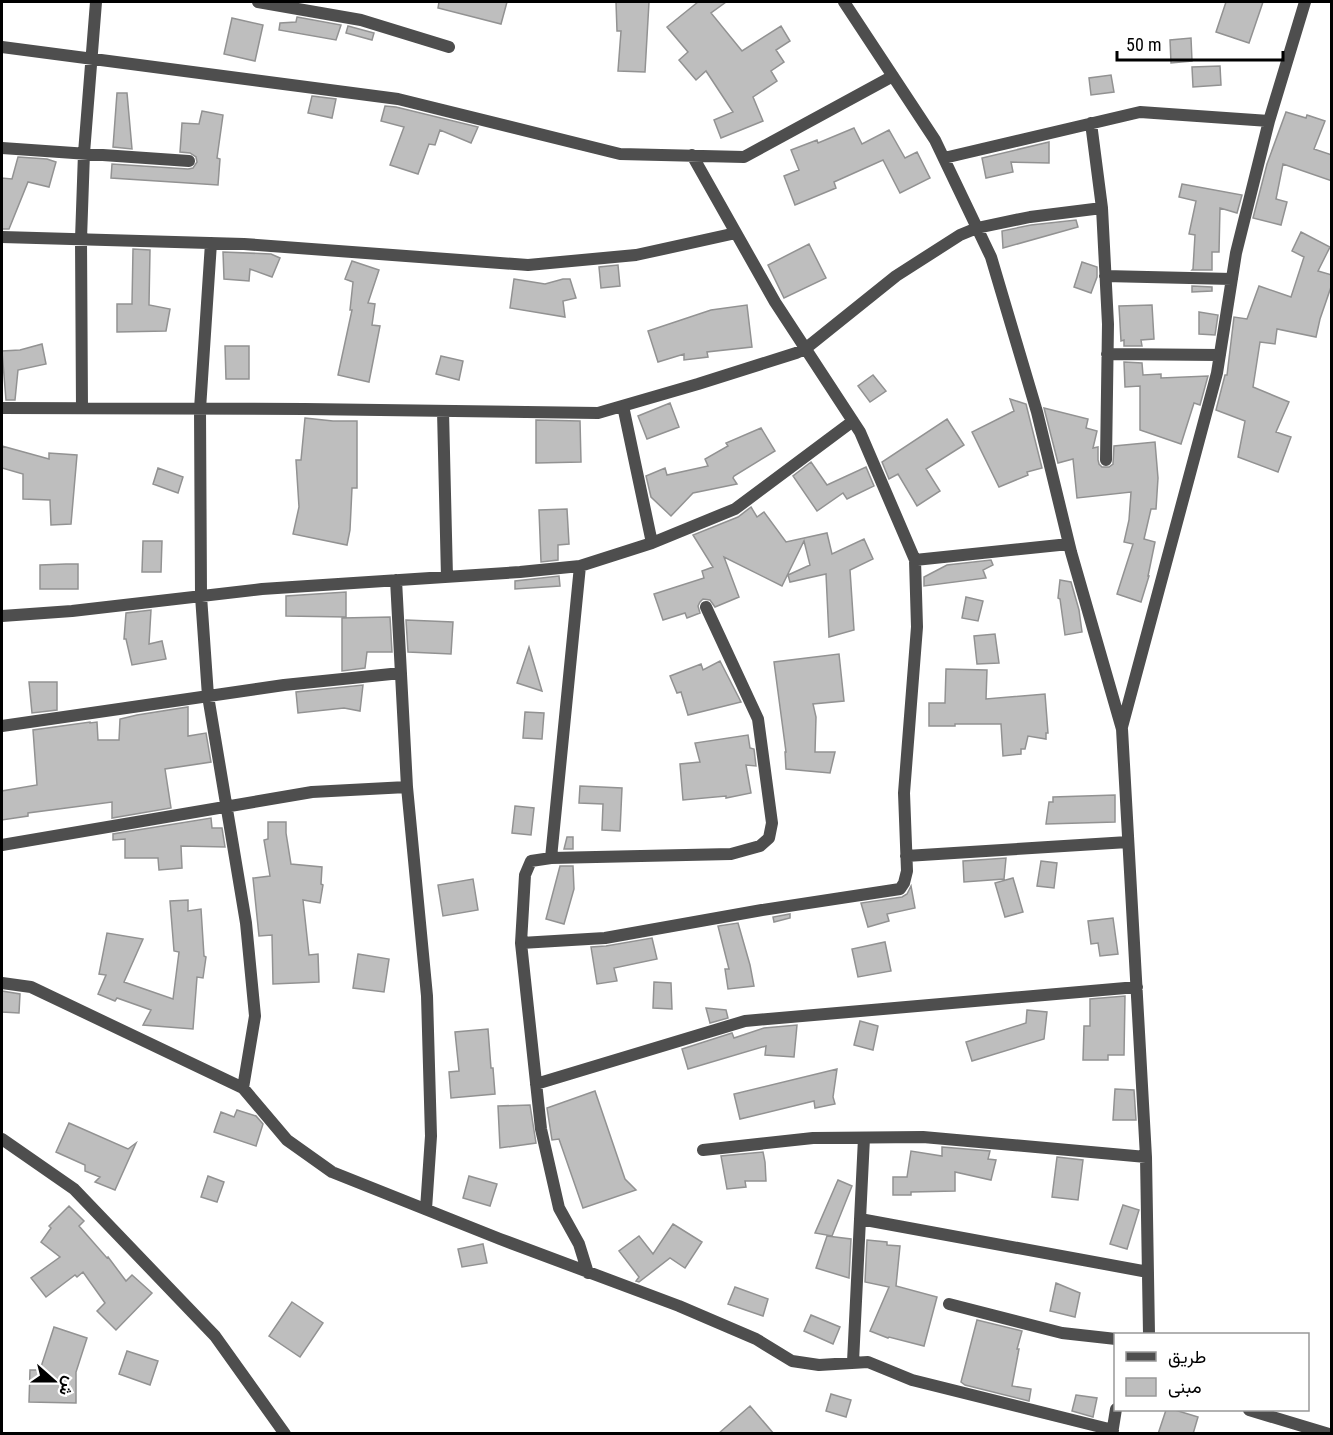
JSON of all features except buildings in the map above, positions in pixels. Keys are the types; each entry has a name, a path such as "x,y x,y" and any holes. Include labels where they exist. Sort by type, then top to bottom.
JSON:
{"street":[{"path":"82,408 81,239 84,153 96,2"},
{"path":"258,2 361,20 449,47"},
{"path":"844,2 935,140 991,257 1037,412 1069,544 1122,729 1146,1157 1149,1333"},
{"path":"1122,729 1217,373 1236,253 1269,121 1305,2"},
{"path":"2,47 398,99 620,154 744,157 893,76"},
{"path":"944,158 1140,112 1269,121"},
{"path":"1091,123 1102,207 1108,324 1106,460"},
{"path":"2,148 189,161"},
{"path":"521,943 605,938 762,910 900,889 907,871 904,793 917,627 915,560 860,432 775,302 692,155"},
{"path":"2,408 598,413 698,384 805,349 896,276 977,228 1030,217 1102,207"},
{"path":"2,237 256,245 528,265 636,255 736,232"},
{"path":"211,243 200,409 201,596 208,696 246,923 255,1016 243,1088"},
{"path":"1105,276 1232,279"},
{"path":"1107,354 1220,355"},
{"path":"623,406 652,543"},
{"path":"443,411 447,577"},
{"path":"2,616 72,611 262,589 580,566 652,543 735,509 853,421"},
{"path":"915,560 1069,544"},
{"path":"551,858 580,566"},
{"path":"396,580 407,787 427,996 431,1136 426,1209"},
{"path":"588,1273 579,1244 559,1208 541,1129 521,943 525,876 531,861 551,858 731,854 760,846 769,838 772,823 758,719 706,607"},
{"path":"2,726 284,685 401,673"},
{"path":"2,845 312,792 407,787"},
{"path":"906,856 1128,842"},
{"path":"2,982 31,987 243,1088 287,1140 332,1172 588,1273 680,1306 756,1339 792,1360 819,1365 868,1362 912,1380 1112,1432 1116,1411"},
{"path":"536,1084 745,1021 1137,987"},
{"path":"703,1150 813,1138 923,1137 1146,1157"},
{"path":"853,1362 864,1138"},
{"path":"2,1139 74,1189 215,1336 285,1434"},
{"path":"860,1220 1148,1272"},
{"path":"949,1304 1062,1333 1114,1339"},
{"path":"1253,1411 1329,1434"}]}
